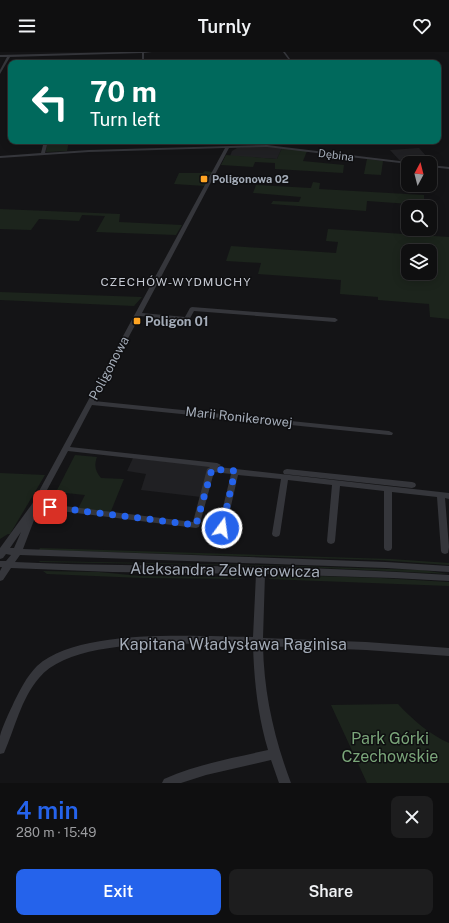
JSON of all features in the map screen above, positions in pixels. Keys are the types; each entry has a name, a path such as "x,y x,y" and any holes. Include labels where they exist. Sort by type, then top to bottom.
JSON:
{"street":[{"path":"0,56 151,52"},
{"path":"1,72 9,56"},
{"path":"43,154 45,144"},
{"name":"Dębina","path":"0,157 153,147 226,148 277,146 401,162"},
{"name":"Poligonowa","path":"1,553 35,505 226,148"},
{"path":"437,167 449,168"},
{"path":"138,314 186,319 192,309 335,320"},
{"name":"Marii Ronikerowej","path":"90,403 389,433"},
{"path":"66,449 412,486"},
{"path":"35,505 196,525 212,469 235,471 445,495 445,551"},
{"path":"222,528 235,471"},
{"path":"276,534 286,477"},
{"path":"332,541 336,483"},
{"path":"388,489 388,548"},
{"name":"Poligonowa","path":"0,578 17,552 35,505"},
{"name":"Aleksandra Zelwerowicza","path":"1,553 17,552 386,565 449,569"},
{"name":"Aleksandra Zelwerowicza","path":"0,564 260,570 449,578"},
{"path":"260,570 258,641 262,700 274,754 285,783"},
{"name":"Kapitana Władysława Raginisa","path":"0,749 30,680 42,668 57,659 98,646 147,641 258,641 370,645 449,652"},
{"path":"168,783 182,777 274,754"}],"shaded area":[{"path":"262,146 282,148 277,159 230,156 232,151 237,148"},
{"path":"419,148 426,156 401,156 401,162 390,150"},
{"path":"133,458 210,466 201,497 141,490 146,474 127,471"}],"green space":[{"path":"47,144 68,144 67,151 46,152"},
{"path":"282,148 307,151 303,161 344,165 343,173 275,169 275,163 255,162 253,167 221,165 226,155 277,159"},
{"path":"367,159 383,161 381,175 364,174"},
{"path":"205,171 213,172 210,175 201,177 206,182 205,186 174,184 179,173 203,173"},
{"path":"313,182 320,183 319,189 424,195 424,200 401,200 401,203 367,201 366,211 271,204 273,201 299,202 301,197 253,193 256,185 311,188"},
{"path":"0,209 120,214 119,222 182,225 176,235 96,232 105,216 82,215 79,221 39,219 31,230 0,229"},
{"path":"328,229 401,234 401,236 449,237 449,319 430,317 429,304 378,300 378,297 340,294 341,280 258,274 261,263 226,261 231,246 336,253 338,242 326,241"},
{"path":"0,292 142,297 134,306 0,300"},
{"path":"75,455 97,457 96,468 97,473 101,478 124,479 109,516 76,513 85,495 56,492"},
{"path":"0,473 45,475 10,534 0,539"},
{"path":"40,548 391,559 449,563 449,565 378,560 39,550"},
{"path":"39,562 261,565 422,570 449,574 282,566"},
{"path":"43,571 99,572 140,576 225,577 246,579 142,578 47,574"},
{"path":"280,575 449,582 449,586 268,579"},
{"name":"Park Górki Czechowskie","path":"398,704 409,716 422,726 449,743 449,783 367,783 331,705"}],"place":[{"name":"Poligonowa 02","path":"204,179"},
{"name":"Poligon 01","path":"137,321"}],"district":[{"name":"CZECHÓW-WYDMUCHY","path":"176,282"}],"route":[{"path":"50,507 196,525 212,469 235,471 222,528"}]}
